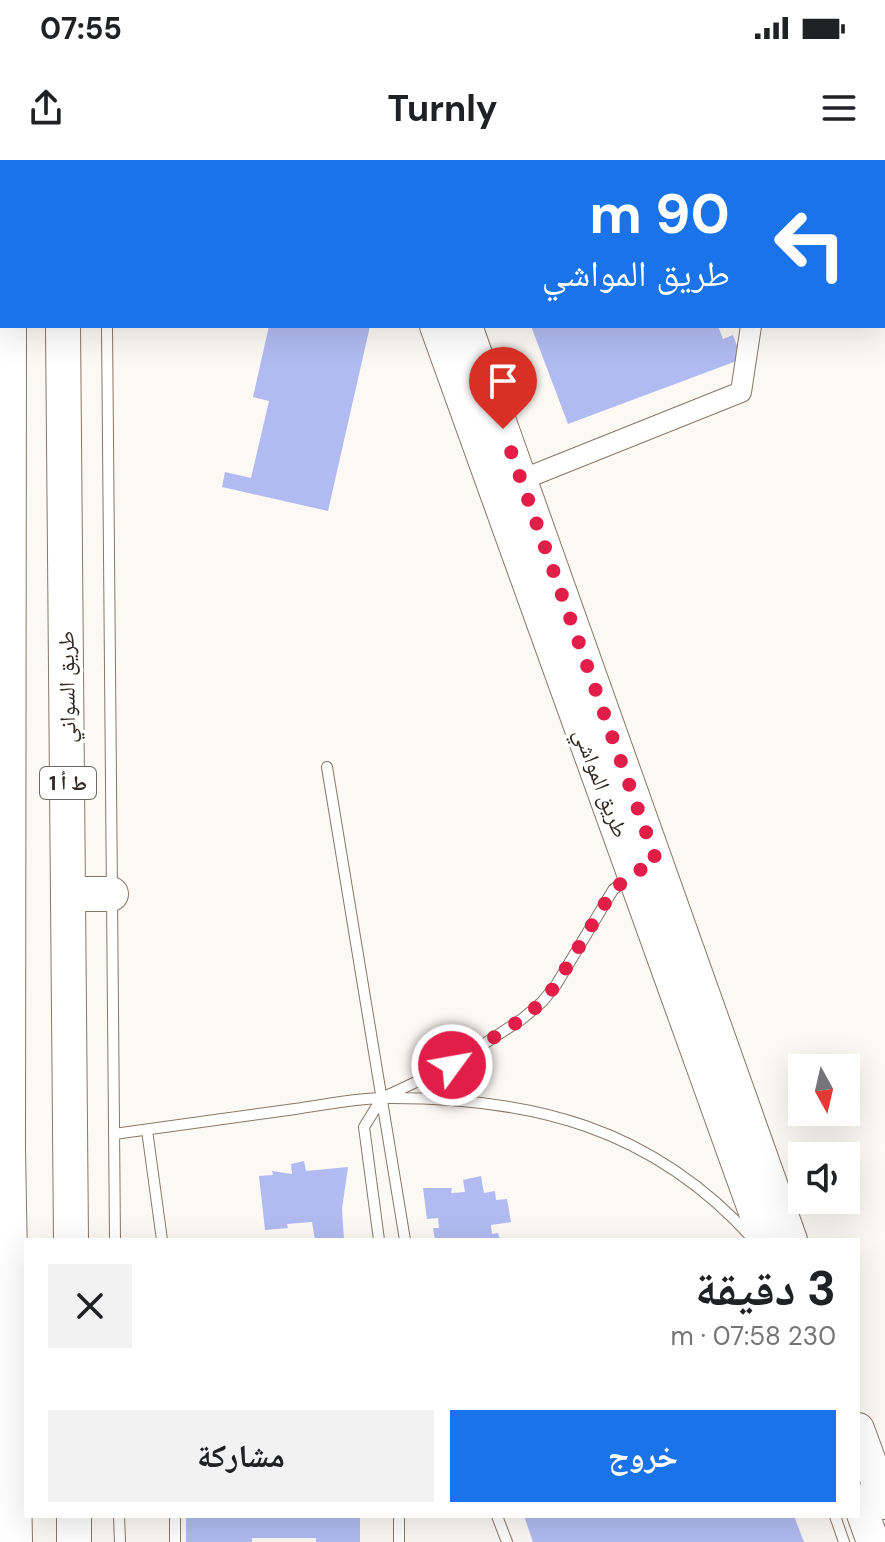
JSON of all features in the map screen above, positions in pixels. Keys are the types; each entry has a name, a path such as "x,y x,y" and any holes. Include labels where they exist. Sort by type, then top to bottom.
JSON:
{"highway":[{"name":"ط أ 1","path":"9,328 4,1148 15,1542"},
{"name":"طريق السواني","path":"63,328 71,1238"},
{"path":"69,894 111,894"},
{"path":"74,1518 74,1542"}],"main road":[{"name":"طريق المواشي","path":"437,328 508,484 646,868 790,1238"},
{"name":"طريق المواشي","path":"467,328 508,484"},
{"name":"طريق المواشي","path":"646,868 764,1238"},
{"path":"860,1434 885,1503"},
{"path":"860,1506 873,1542"}],"street":[{"path":"508,484 741,392 751,328"}],"lane":[{"path":"107,328 115,1238"},
{"path":"327,767 405,1238"},
{"path":"379,1238 364,1127 382,1098 452,1065 522,1019 542,1002 556,985 613,890 646,868"},
{"path":"114,1134 382,1098 506,1105 553,1115 621,1139 678,1170 728,1212 752,1238"},
{"path":"147,1130 162,1238"},
{"path":"119,1518 120,1542"},
{"path":"175,1518 175,1542"},
{"path":"399,1518 399,1542"},
{"path":"498,1518 507,1542"},
{"path":"836,1518 844,1542"}],"building":[{"path":"269,328 370,328 328,511 222,487 225,472 251,478 269,401 253,397"},
{"path":"532,328 719,328 723,339 733,335 742,359 568,424"},
{"path":"304,1161 306,1171 348,1167 342,1209 344,1238 315,1238 312,1222 265,1230 259,1176 273,1175 272,1171 292,1174 291,1164"},
{"path":"481,1176 484,1193 495,1191 496,1200 507,1199 511,1222 491,1225 492,1234 498,1233 499,1238 435,1238 433,1228 439,1228 438,1218 427,1219 423,1188 452,1188 451,1193 465,1192 463,1180"},
{"path":"186,1518 360,1518 360,1542 252,1538 252,1542 186,1542"},
{"path":"525,1518 795,1518 804,1542 533,1542"}],"route":[{"path":"452,1065 522,1019 542,1002 556,985 613,890 635,872 657,863 503,429"}]}
